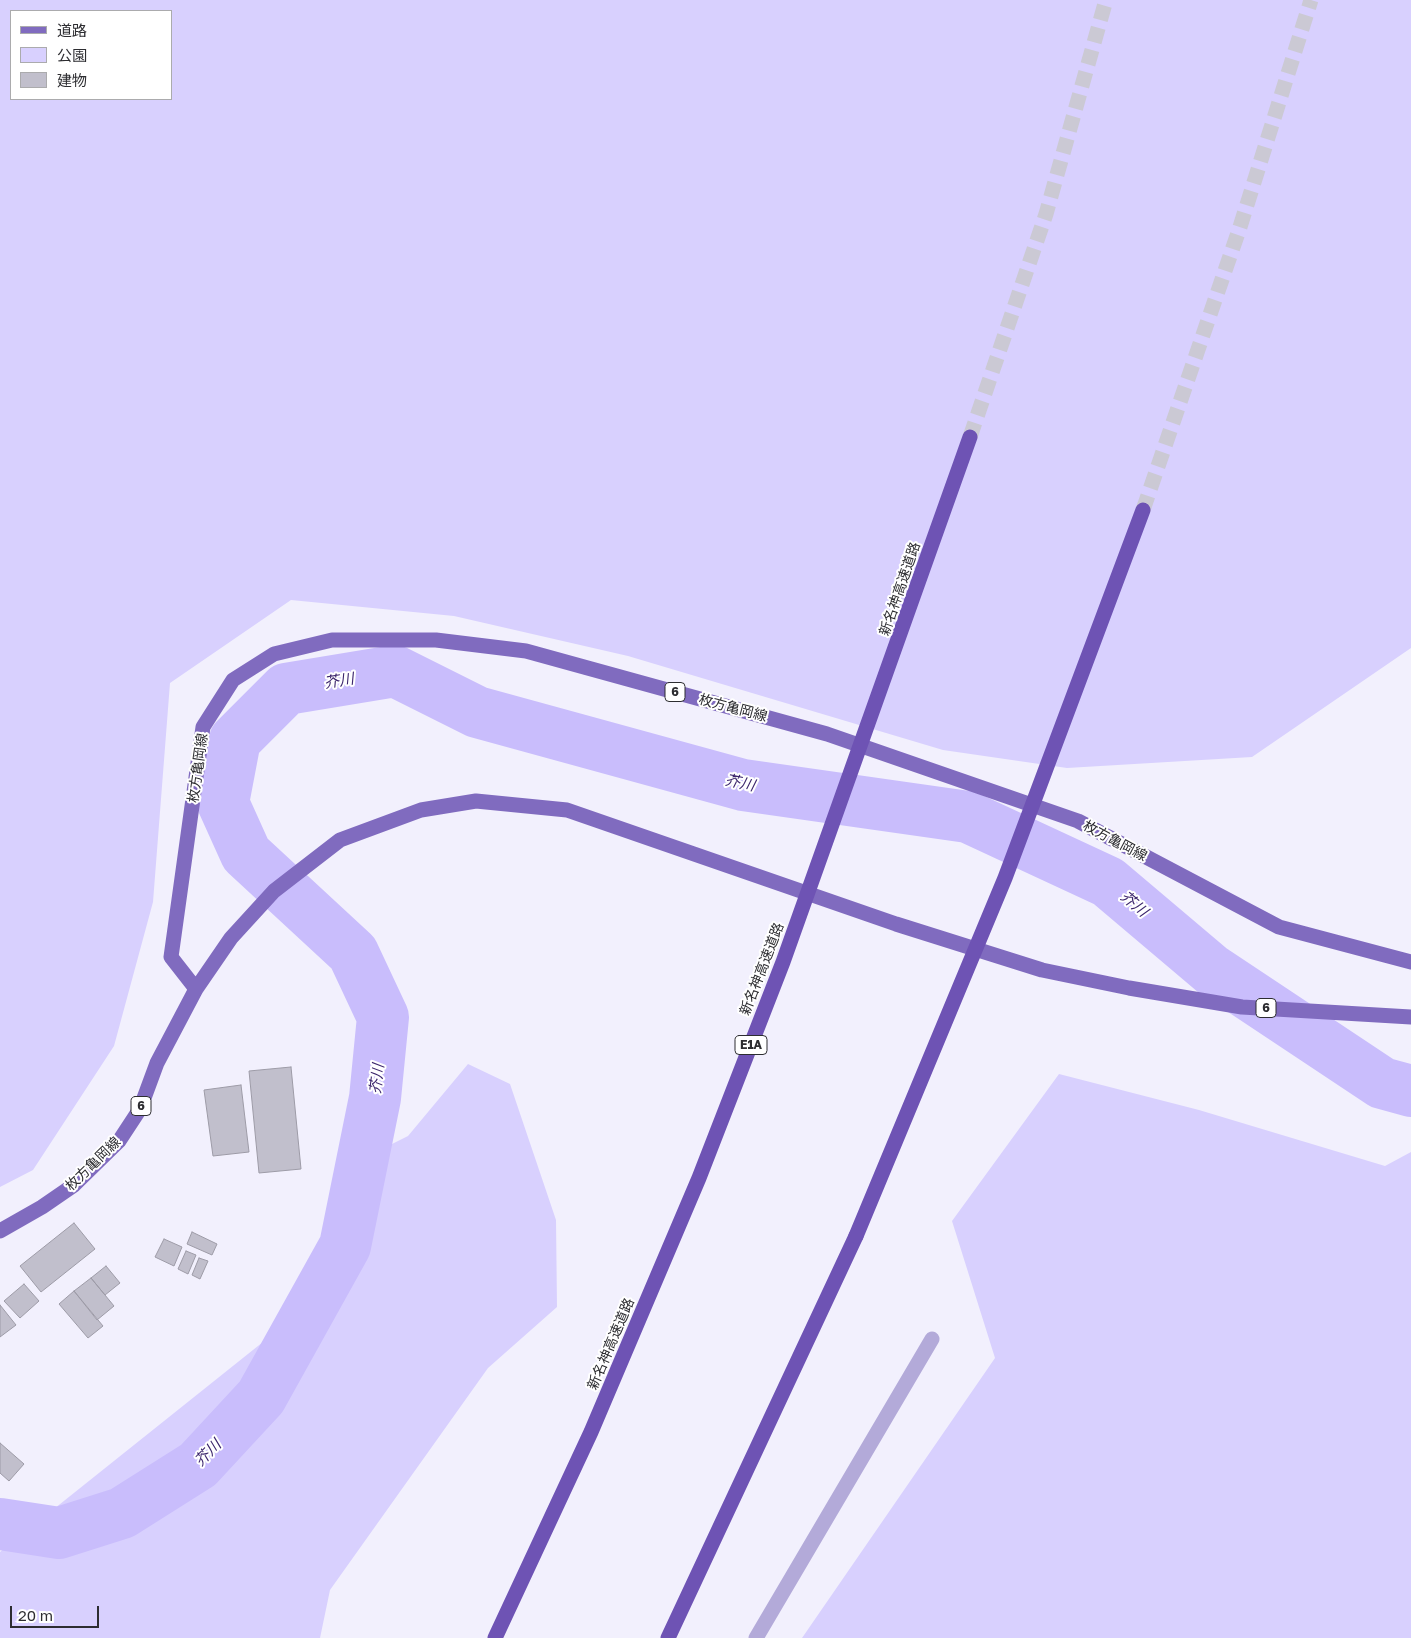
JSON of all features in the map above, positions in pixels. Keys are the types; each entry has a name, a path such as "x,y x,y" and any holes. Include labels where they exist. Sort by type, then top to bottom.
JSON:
{"highway":[{"name":"新名神高速道路","path":"495,1638 591,1432 699,1178 784,962 970,437"},
{"path":"668,1638 856,1236 1005,878 1143,510"}],"main road":[{"name":"枚方亀岡線","path":"196,989 171,957 203,727 233,680 274,654 332,640 436,640 526,651 827,734 1078,821 1279,927 1411,962"},
{"name":"枚方亀岡線","path":"0,1232 74,1185 119,1141 140,1109 157,1063 196,989 231,938 274,891 340,840 421,810 476,801 567,810 896,924 1042,970 1128,988 1242,1007 1408,1017"}],"street":[{"path":"756,1638 932,1339"}],"green space":[{"path":"0,0 1411,0 1411,648 1252,757 1067,768 943,750 628,656 454,616 291,600 170,683 153,902 114,1046 33,1170 0,1187"},
{"path":"468,1064 510,1084 556,1220 557,1307 488,1368 330,1590 320,1638 0,1638 0,1552 288,1322 360,1160 408,1136"},
{"path":"1059,1074 1199,1110 1385,1166 1411,1152 1411,1638 802,1638 995,1358 952,1221"}],"building":[{"path":"291,1067 301,1169 259,1173 249,1071"},
{"path":"241,1085 249,1152 213,1156 204,1090"},
{"path":"74,1223 95,1249 41,1292 20,1266"},
{"path":"192,1232 217,1244 212,1255 187,1244"},
{"path":"164,1239 182,1247 174,1266 155,1257"},
{"path":"186,1251 196,1255 188,1274 178,1269"},
{"path":"199,1258 208,1261 200,1279 192,1275"},
{"path":"106,1266 120,1283 105,1295 91,1278"},
{"path":"91,1278 114,1306 97,1320 74,1291"},
{"path":"24,1284 39,1301 20,1318 4,1301"},
{"path":"74,1291 103,1326 88,1338 59,1304"},
{"path":"0,1305 16,1325 0,1337"},
{"path":"0,1443 24,1464 9,1481 0,1473"}],"waterway":[{"name":"芥川","path":"0,1524 59,1533 122,1513 198,1465 261,1397 345,1246 375,1098 383,1017 353,953 246,854 223,803 235,740 286,689 395,671 477,712 743,785 968,817 1108,882 1212,970 1382,1083 1411,1091"}],"tunnel":[{"path":"970,437 1046,214 1106,0"},
{"path":"1143,510 1240,227 1311,0"}]}
